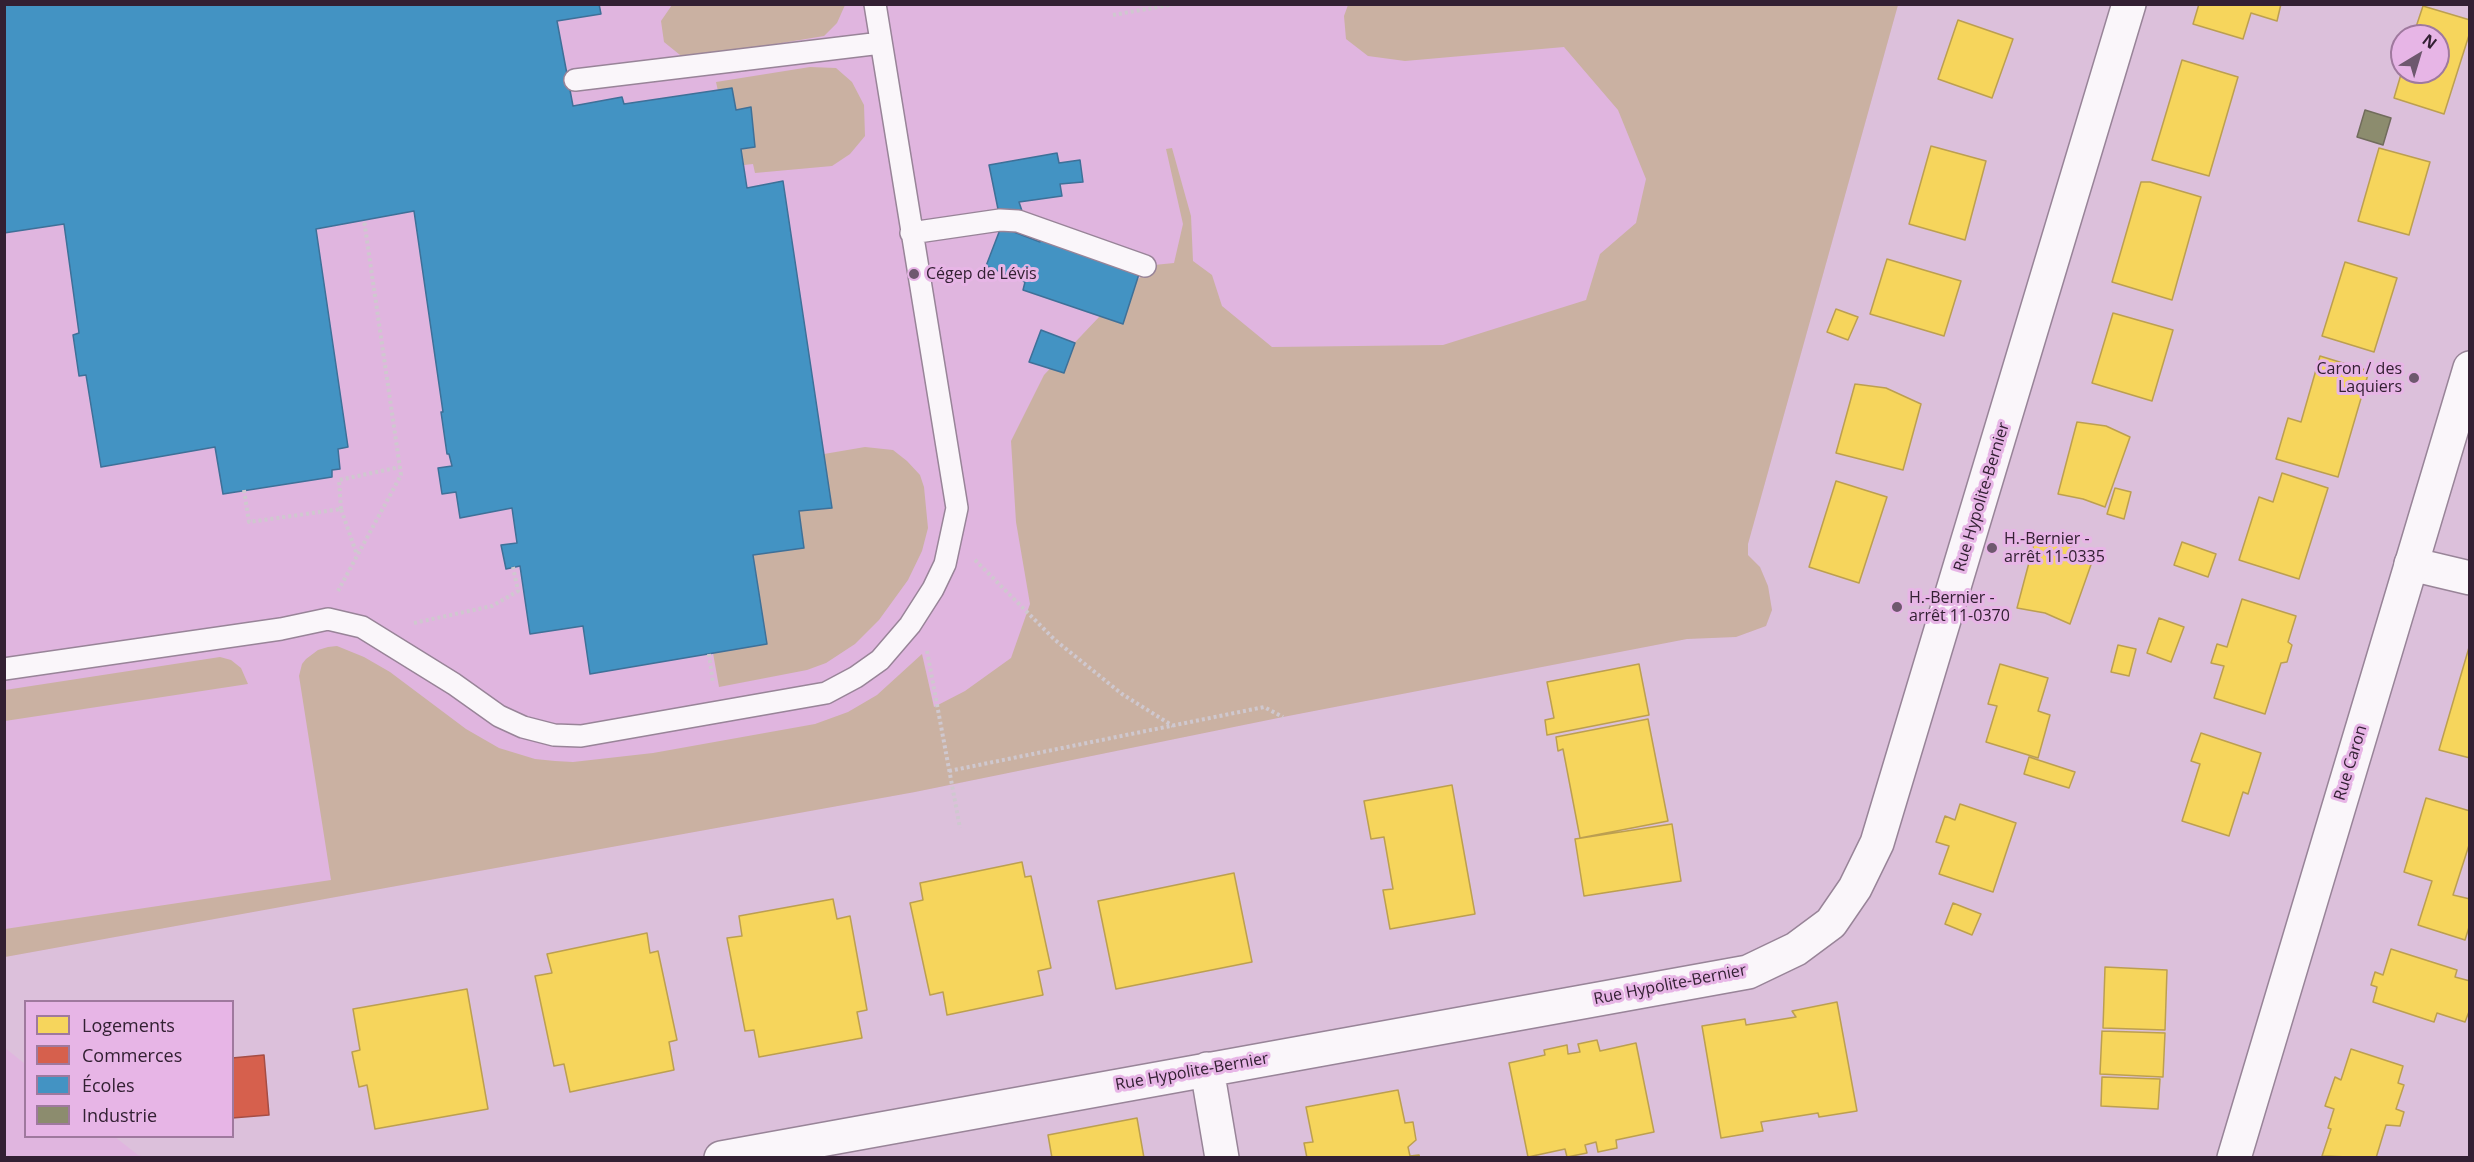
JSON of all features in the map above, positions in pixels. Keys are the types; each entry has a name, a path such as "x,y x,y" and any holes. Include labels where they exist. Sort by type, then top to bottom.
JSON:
{"street":[{"name":"Rue Hypolite-Bernier","path":"721,1158 1748,972 1796,949 1831,923 1855,888 1878,843 2129,4"},
{"name":"Rue Caron","path":"2234,1158 2469,368"},
{"path":"2410,564 2469,578"},
{"path":"1208,1069 1222,1158"}],"lane":[{"path":"4,669 281,629 328,620 362,627 454,684 499,716 523,727 554,735 581,736 826,693 856,677 880,660 910,625 933,590 945,564 957,508 875,4"},
{"path":"575,80 881,43"},
{"path":"911,233 1000,220 1018,221 1145,266"}],"path":[{"path":"1113,15 1175,4"},
{"path":"337,594 400,475 364,220"},
{"path":"357,556 341,509 339,480 400,467"},
{"path":"244,490 249,522 341,509"},
{"path":"951,542 975,559 1055,640 1122,694 1173,726"},
{"path":"388,644 412,623 492,606 518,591 513,567"},
{"path":"910,625 926,647 960,828"},
{"path":"949,771 1264,707 1283,717"}],"shaded area":[{"name":"Cégep de Lévis","path":"5,5 1898,5 1748,544 1748,555 1760,567 1768,586 1772,610 1766,626 1736,637 1687,639 1283,717 915,792 5,957"},
{"path":"672,5 845,5 837,23 824,36 685,59 664,42 661,21"},
{"path":"1348,5 1898,5 1748,544 1748,555 1760,567 1768,586 1772,610 1766,626 1736,637 1687,639 1283,717 915,792 5,957 5,929 331,880 299,676 306,659 318,650 328,647 337,646 364,657 390,672 466,729 499,748 535,759 555,761 573,762 653,753 815,724 848,712 877,695 922,654 934,707 965,691 1011,658 1030,604 1016,522 1011,441 1044,375 1119,296 1154,265 1174,263 1183,224 1166,149 1172,148 1191,216 1193,261 1212,275 1222,306 1272,347 1443,345 1586,300 1600,254 1636,223 1646,179 1618,110 1564,47 1405,61 1368,56 1346,39 1344,16"},
{"path":"810,67 836,68 852,82 864,105 865,136 850,154 832,166 755,173 753,164 744,165 741,149 755,147 751,108 736,110 732,88 718,91 716,82"},
{"path":"865,447 893,450 920,475 924,487 928,528 922,551 908,580 879,620 855,644 826,663 807,670 719,687 713,653 767,644 753,555 804,548 799,511 832,507 824,454"},
{"path":"220,657 231,660 241,668 248,684 5,721 5,690"},
{"path":"4,1047 24,1063 24,1138 116,1138 138,1155 146,1157 5,1157"}],"building: Logements":[{"path":"2199,4 2281,4 2277,21 2251,13 2243,39 2193,24"},
{"path":"2423,6 2470,20 2470,32 2444,114 2394,98 2398,84 2450,84 2450,24 2417,24"},
{"path":"1958,20 2013,39 1992,98 1938,79"},
{"path":"2182,60 2238,77 2209,176 2152,160"},
{"path":"1931,146 1986,161 1965,240 1909,224"},
{"path":"2379,148 2430,162 2409,235 2358,221"},
{"path":"2141,182 2150,182 2201,197 2172,300 2112,282"},
{"path":"1887,259 1961,281 1944,336 1870,314"},
{"path":"2345,262 2397,278 2374,352 2322,336"},
{"path":"1836,309 1858,317 1848,340 1827,332"},
{"path":"2113,313 2173,330 2152,401 2092,383"},
{"path":"2320,356 2369,371 2338,477 2276,459 2288,418 2301,422"},
{"path":"1855,384 1886,388 1921,404 1903,470 1836,453"},
{"path":"2077,422 2106,426 2130,437 2105,507 2083,499 2058,494"},
{"path":"2282,473 2328,488 2299,579 2239,560 2259,497 2273,502"},
{"path":"1836,481 1887,497 1859,583 1809,567"},
{"path":"2115,488 2131,492 2124,519 2107,514"},
{"path":"2035,540 2066,544 2093,559 2070,624 2045,613 2017,608"},
{"path":"2182,542 2216,554 2208,577 2174,565"},
{"path":"2242,599 2296,616 2288,642 2292,645 2287,662 2281,663 2265,714 2214,698 2224,666 2211,663 2217,644 2227,647"},
{"path":"2159,618 2184,627 2171,662 2147,653"},
{"path":"2470,644 2470,758 2439,750"},
{"path":"2118,645 2136,649 2129,676 2111,672"},
{"path":"1639,664 1649,715 1547,735 1545,720 1554,718 1547,682"},
{"path":"2000,664 2048,678 2038,711 2050,715 2038,758 1986,742 1997,706 1988,704"},
{"path":"1648,719 1668,821 1580,838 1563,749 1558,751 1556,737"},
{"path":"2201,733 2261,753 2248,794 2243,792 2229,836 2182,821 2200,764 2191,761"},
{"path":"2029,757 2075,772 2069,788 2024,774"},
{"path":"1452,785 1475,914 1390,929 1383,890 1393,889 1384,837 1371,839 1364,801"},
{"path":"2426,798 2470,811 2470,842 2453,895 2470,899 2470,924 2465,940 2418,925 2432,881 2404,872"},
{"path":"1960,804 2016,823 1993,892 1939,874 1949,846 1936,842 1945,816 1955,820"},
{"path":"1672,824 1681,881 1584,896 1575,839"},
{"path":"1022,862 1025,877 1031,876 1051,968 1038,971 1043,995 947,1015 943,992 930,995 910,903 923,900 920,883"},
{"path":"1234,873 1252,962 1116,989 1098,901"},
{"path":"833,899 837,919 850,916 867,1010 857,1012 862,1038 759,1057 754,1030 745,1031 727,938 742,936 739,916"},
{"path":"1953,903 1981,914 1972,935 1945,924"},
{"path":"647,933 650,953 658,951 677,1040 669,1042 674,1070 570,1092 564,1064 554,1066 535,976 552,973 547,954"},
{"path":"2391,949 2457,970 2455,977 2470,981 2470,1009 2465,1022 2437,1013 2434,1022 2373,1002 2377,987 2371,985 2375,972 2383,975"},
{"path":"2105,967 2167,970 2165,1030 2103,1028"},
{"path":"467,989 488,1109 375,1129 367,1085 359,1087 352,1052 360,1050 353,1009"},
{"path":"1837,1002 1857,1111 1819,1117 1818,1113 1761,1122 1763,1131 1721,1138 1702,1026 1745,1019 1746,1025 1796,1017 1792,1011"},
{"path":"2102,1031 2165,1033 2163,1077 2100,1074"},
{"path":"1597,1040 1600,1051 1636,1043 1654,1132 1616,1140 1617,1148 1598,1152 1596,1142 1585,1145 1587,1153 1567,1157 1565,1149 1528,1157 1509,1063 1545,1055 1544,1050 1567,1045 1568,1054 1580,1052 1578,1044"},
{"path":"2351,1049 2403,1066 2398,1083 2404,1085 2396,1109 2404,1112 2400,1126 2386,1125 2376,1158 2322,1156 2331,1129 2328,1128 2334,1109 2325,1106 2335,1077 2341,1080"},
{"path":"2102,1077 2160,1079 2158,1109 2101,1106"},
{"path":"1398,1090 1405,1123 1413,1122 1416,1140 1408,1147 1410,1156 1419,1155 1420,1158 1307,1158 1304,1143 1313,1142 1306,1107"},
{"path":"1137,1118 1144,1158 1052,1158 1048,1135"}],"building: Commerces":[{"path":"264,1055 269,1115 234,1118 234,1058"}],"building: Écoles":[{"path":"4,4 599,4 601,14 557,21 573,106 622,97 624,104 732,88 736,110 751,107 755,147 741,149 747,188 783,181 832,508 799,511 804,548 753,555 767,644 590,674 583,626 530,634 520,566 506,569 501,545 517,543 512,508 460,518 456,492 442,494 438,468 452,466 449,454 447,454 414,211 316,229 348,447 338,449 340,469 332,470 332,477 223,494 215,447 101,467 86,375 79,376 73,335 79,333 64,224 4,233"},
{"path":"1057,153 1059,163 1080,160 1083,182 1060,184 1062,196 1019,202 1022,211 999,214 989,165"},
{"path":"1001,227 1040,242 1042,237 1140,271 1123,324 1023,290 1025,282 986,266"},
{"path":"1041,330 1075,343 1064,373 1029,362"}],"building: Industrie":[{"path":"2365,110 2391,118 2383,145 2357,137"}],"place":[{"name":"Cégep de Lévis","path":"914,274"},
{"name":"Caron / des Laquiers","path":"2414,378"},
{"name":"H.-Bernier - arrêt 11-0335","path":"1992,548"},
{"name":"H.-Bernier - arrêt 11-0370","path":"1897,607"}]}
